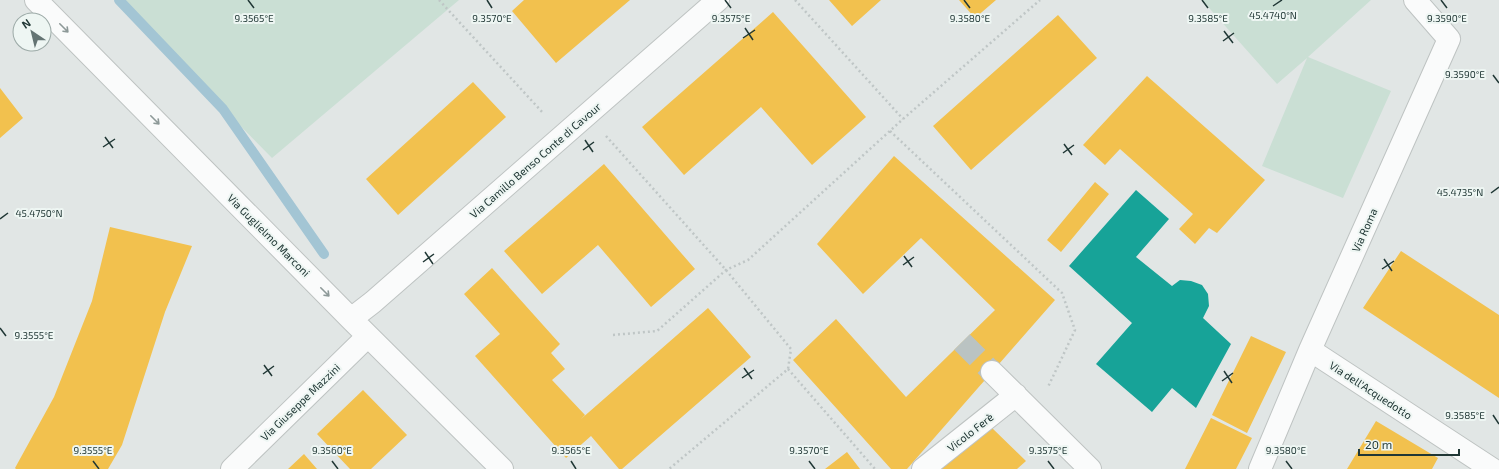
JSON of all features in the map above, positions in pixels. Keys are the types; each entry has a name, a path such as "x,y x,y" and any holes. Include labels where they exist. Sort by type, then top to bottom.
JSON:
{"street":[{"name":"Via Guglielmo Marconi","path":"36,0 351,319 502,469"},
{"name":"Via Camillo Benso Conte di Cavour","path":"351,319 373,302 718,0"},
{"name":"Via Roma","path":"1260,469 1310,350 1449,39 1415,0"},
{"name":"Via Giuseppe Mazzini","path":"232,469 368,336"},
{"name":"Via dell'Acquedotto","path":"1310,350 1492,469"},
{"path":"992,372 1090,469"},
{"name":"Vicolo Ferè","path":"923,469 1016,395"}],"path":[{"path":"439,0 564,135"},
{"path":"795,0 903,119"},
{"path":"613,335 657,332 726,270 748,260 903,119 1040,0"},
{"path":"587,115 726,270 791,349 788,369 670,469"},
{"path":"890,131 1062,293 1075,330 1036,414"},
{"path":"788,369 875,469"}],"green space":[{"path":"117,0 459,0 272,158"},
{"path":"1202,0 1371,0 1308,57 1391,91 1343,198 1262,166 1307,58 1277,84"}],"building: Abitazioni":[{"path":"524,0 630,0 556,63 512,11"},
{"path":"829,0 881,0 852,26"},
{"path":"959,0 996,0 975,18"},
{"path":"773,12 866,117 812,165 761,107 684,175 642,127"},
{"path":"1058,15 1097,58 971,170 933,126"},
{"path":"1147,76 1265,180 1217,233 1209,228 1195,244 1179,229 1193,214 1120,149 1105,165 1083,145"},
{"path":"473,82 506,117 398,215 366,179"},
{"path":"0,88 23,118 0,138"},
{"path":"894,156 1055,300 907,469 891,469 793,360 836,319 906,397 995,310 921,238 863,294 817,244"},
{"path":"604,164 695,269 651,307 598,245 542,294 504,251"},
{"path":"1095,182 1109,194 1061,252 1047,240"},
{"path":"110,227 192,246 165,312 122,445 108,469 16,469 15,468 54,397 92,301"},
{"path":"1401,251 1499,315 1499,398 1363,308"},
{"path":"492,268 560,344 551,353 565,369 552,380 585,415 581,419 708,308 751,357 622,469 619,469 591,436 566,458 475,356 500,334 464,294"},
{"path":"1251,336 1286,352 1247,433 1212,415"},
{"path":"363,390 407,435 371,469 350,469 317,434"},
{"path":"1211,418 1252,438 1236,469 1185,469"},
{"path":"1376,421 1438,458 1432,469 1347,469"},
{"path":"990,426 1026,461 1017,469 937,469"},
{"path":"847,452 860,469 825,469"},
{"path":"304,454 317,469 288,469"}],"building: Pubblico":[{"path":"1136,190 1169,219 1136,257 1172,286 1180,280 1191,281 1202,285 1208,294 1209,306 1203,318 1231,344 1196,408 1172,388 1152,412 1096,364 1132,323 1069,266"}],"waterway":[{"path":"119,0 223,109 324,254"}],"tunnel":[{"path":"962,342 992,372"}]}
